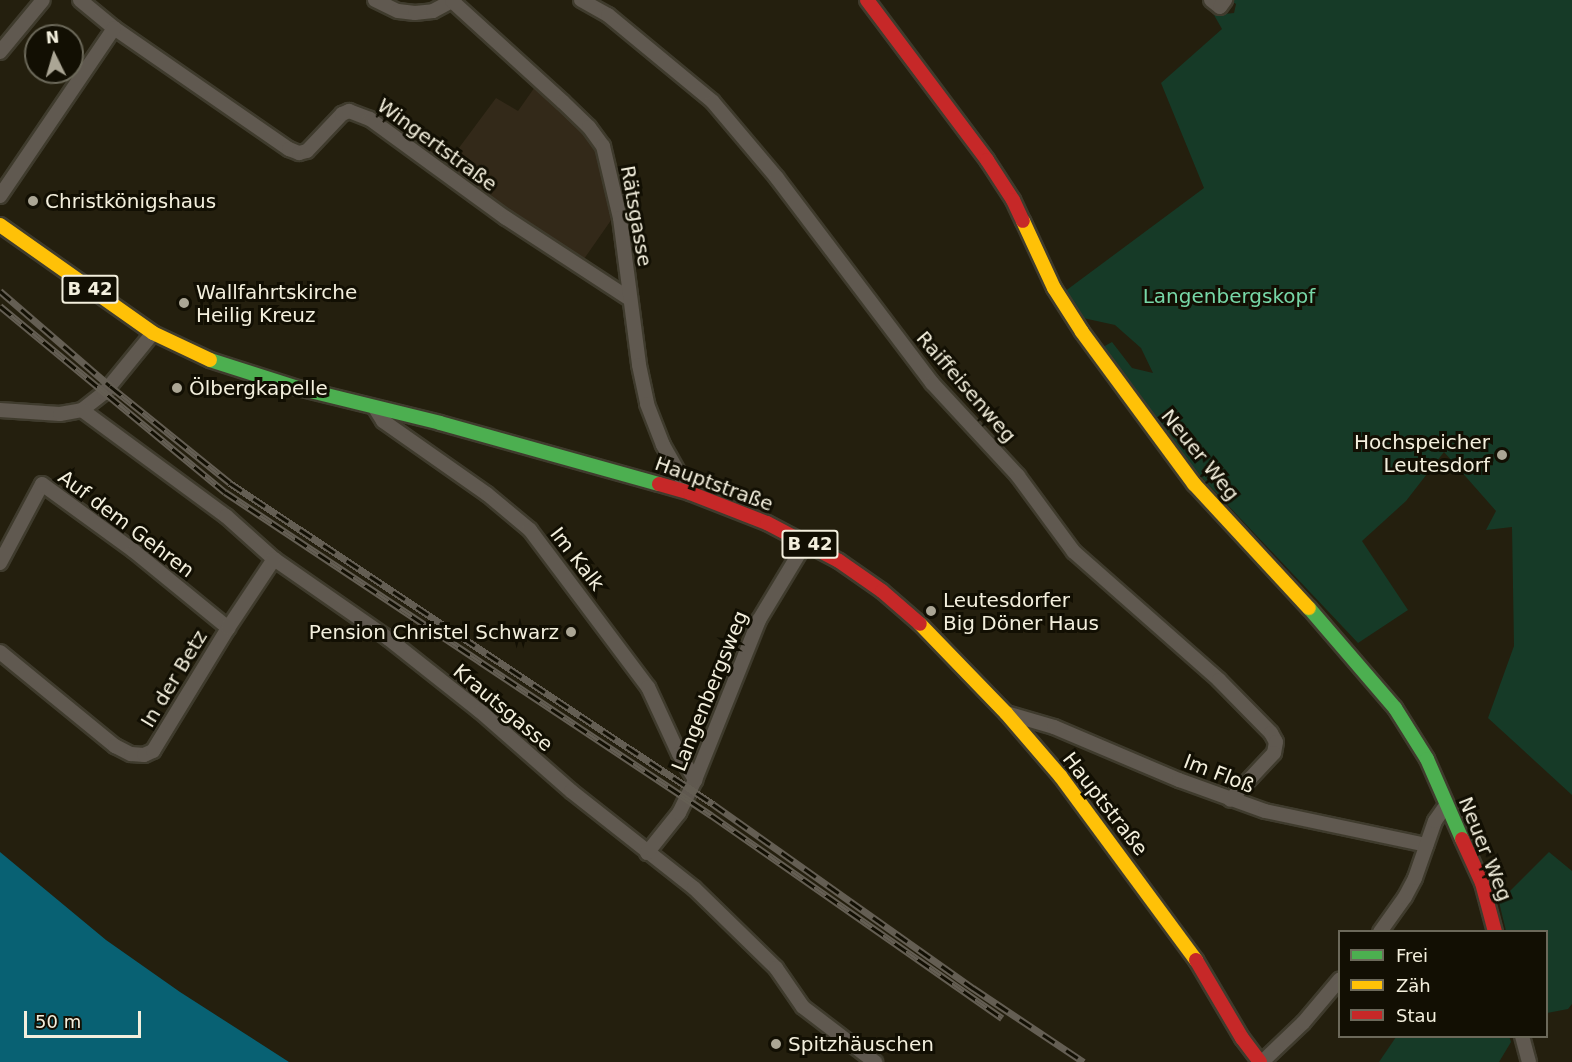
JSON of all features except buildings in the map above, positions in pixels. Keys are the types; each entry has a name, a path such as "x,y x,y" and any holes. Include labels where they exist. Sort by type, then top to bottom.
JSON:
{"main road":[{"name":"Neuer Weg","path":"867,0 992,168 1012,200 1054,288 1082,332 1194,484 1344,646 1395,708 1427,759 1482,883 1494,930"},
{"name":"Hauptstraße","path":"0,225 176,347 223,366 375,408 474,432 690,493 759,519 806,542 867,580 905,610 1006,712 1061,777 1194,956 1242,1038 1261,1062"}],"street":[{"path":"0,52 43,0"},
{"name":"Wingertstraße","path":"80,0 114,28 289,149 299,153 307,151 342,114 349,111 360,114 506,218 630,299"},
{"path":"375,0 398,10 415,13 433,11 453,1"},
{"name":"Raiffeisenweg","path":"581,0 608,15 713,102 777,178 932,383 1018,476 1074,552 1219,680 1271,733 1276,742 1274,753 1230,800"},
{"path":"1211,0 1220,7 1225,0"},
{"name":"Rätsgasse","path":"453,1 589,127 603,146 620,218 647,404 663,445 690,493"},
{"path":"0,196 114,28"},
{"path":"0,410 60,414 82,410 104,393 153,333"},
{"name":"Im Kalk","path":"375,408 383,422 487,494 530,530 648,687 679,754 695,780"},
{"name":"Krautsgasse","path":"82,410 226,516 274,559 389,639 480,711 571,791 694,888 757,948 787,982 803,1007 875,1062"},
{"name":"Auf dem Gehren","path":"0,562 42,484 134,551 228,628"},
{"name":"Langenbergsweg","path":"647,853 679,813 695,780 759,620 806,542"},
{"name":"In der Betz","path":"0,652 115,746 131,754 144,755 153,751 228,628 274,559"},
{"name":"Im Floß","path":"1006,712 1054,727 1230,800 1300,820 1426,845"},
{"path":"1381,930 1405,897 1435,821 1446,806"},
{"path":"1261,1062 1303,1023 1338,981"},
{"path":"1523,1038 1529,1062"}],"shaded area":[{"path":"537,84 581,127 597,148 614,216 584,259 444,168 496,98 518,111"}],"green space":[{"name":"Langenbergskopf","path":"1230,0 1572,0 1572,795 1488,718 1514,646 1512,527 1486,530 1496,511 1444,452 1406,501 1362,541 1408,610 1358,643 1187,462 1103,347 1112,342 1132,368 1153,373 1141,348 1115,325 1083,318 1064,292 1204,188 1161,83 1222,29 1214,15 1234,13 1236,4"},
{"path":"1549,852 1572,871 1572,1004 1568,1009 1548,1013 1548,930 1506,930 1499,902"},
{"path":"1395,1038 1510,1038 1511,1042 1499,1062 1379,1062"}],"water":[{"path":"0,852 106,940 180,992 289,1062 0,1062"}],"railway":[{"path":"0,291 110,386 230,483 713,804 973,988 1084,1062"},
{"path":"0,306 225,492 711,815 1002,1018"}],"traffic: fast":[{"path":"210,360 298,388 440,423 659,484"},
{"path":"1309,608 1395,708 1427,759 1462,839"}],"traffic: slow":[{"path":"1023,221 1054,288 1082,332 1194,484 1309,608"},
{"path":"0,225 153,333 210,360"},
{"path":"920,624 1006,713 1061,777 1196,960"}],"traffic: jam":[{"path":"867,0 987,160 1013,200 1023,221"},
{"path":"659,484 690,493 767,523 839,561 882,591 920,624"},
{"path":"1462,839 1482,883 1494,930"},
{"path":"1196,960 1242,1038 1260,1062"}],"place":[{"name":"Christkönigshaus","path":"33,201"},
{"name":"Wallfahrtskirche Heilig Kreuz","path":"184,303"},
{"name":"Ölbergkapelle","path":"177,388"},
{"name":"Hochspeicher Leutesdorf","path":"1502,455"},
{"name":"Leutesdorfer Big Döner Haus","path":"931,611"},
{"name":"Pension Christel Schwarz","path":"571,632"},
{"name":"Spitzhäuschen","path":"776,1044"}]}
